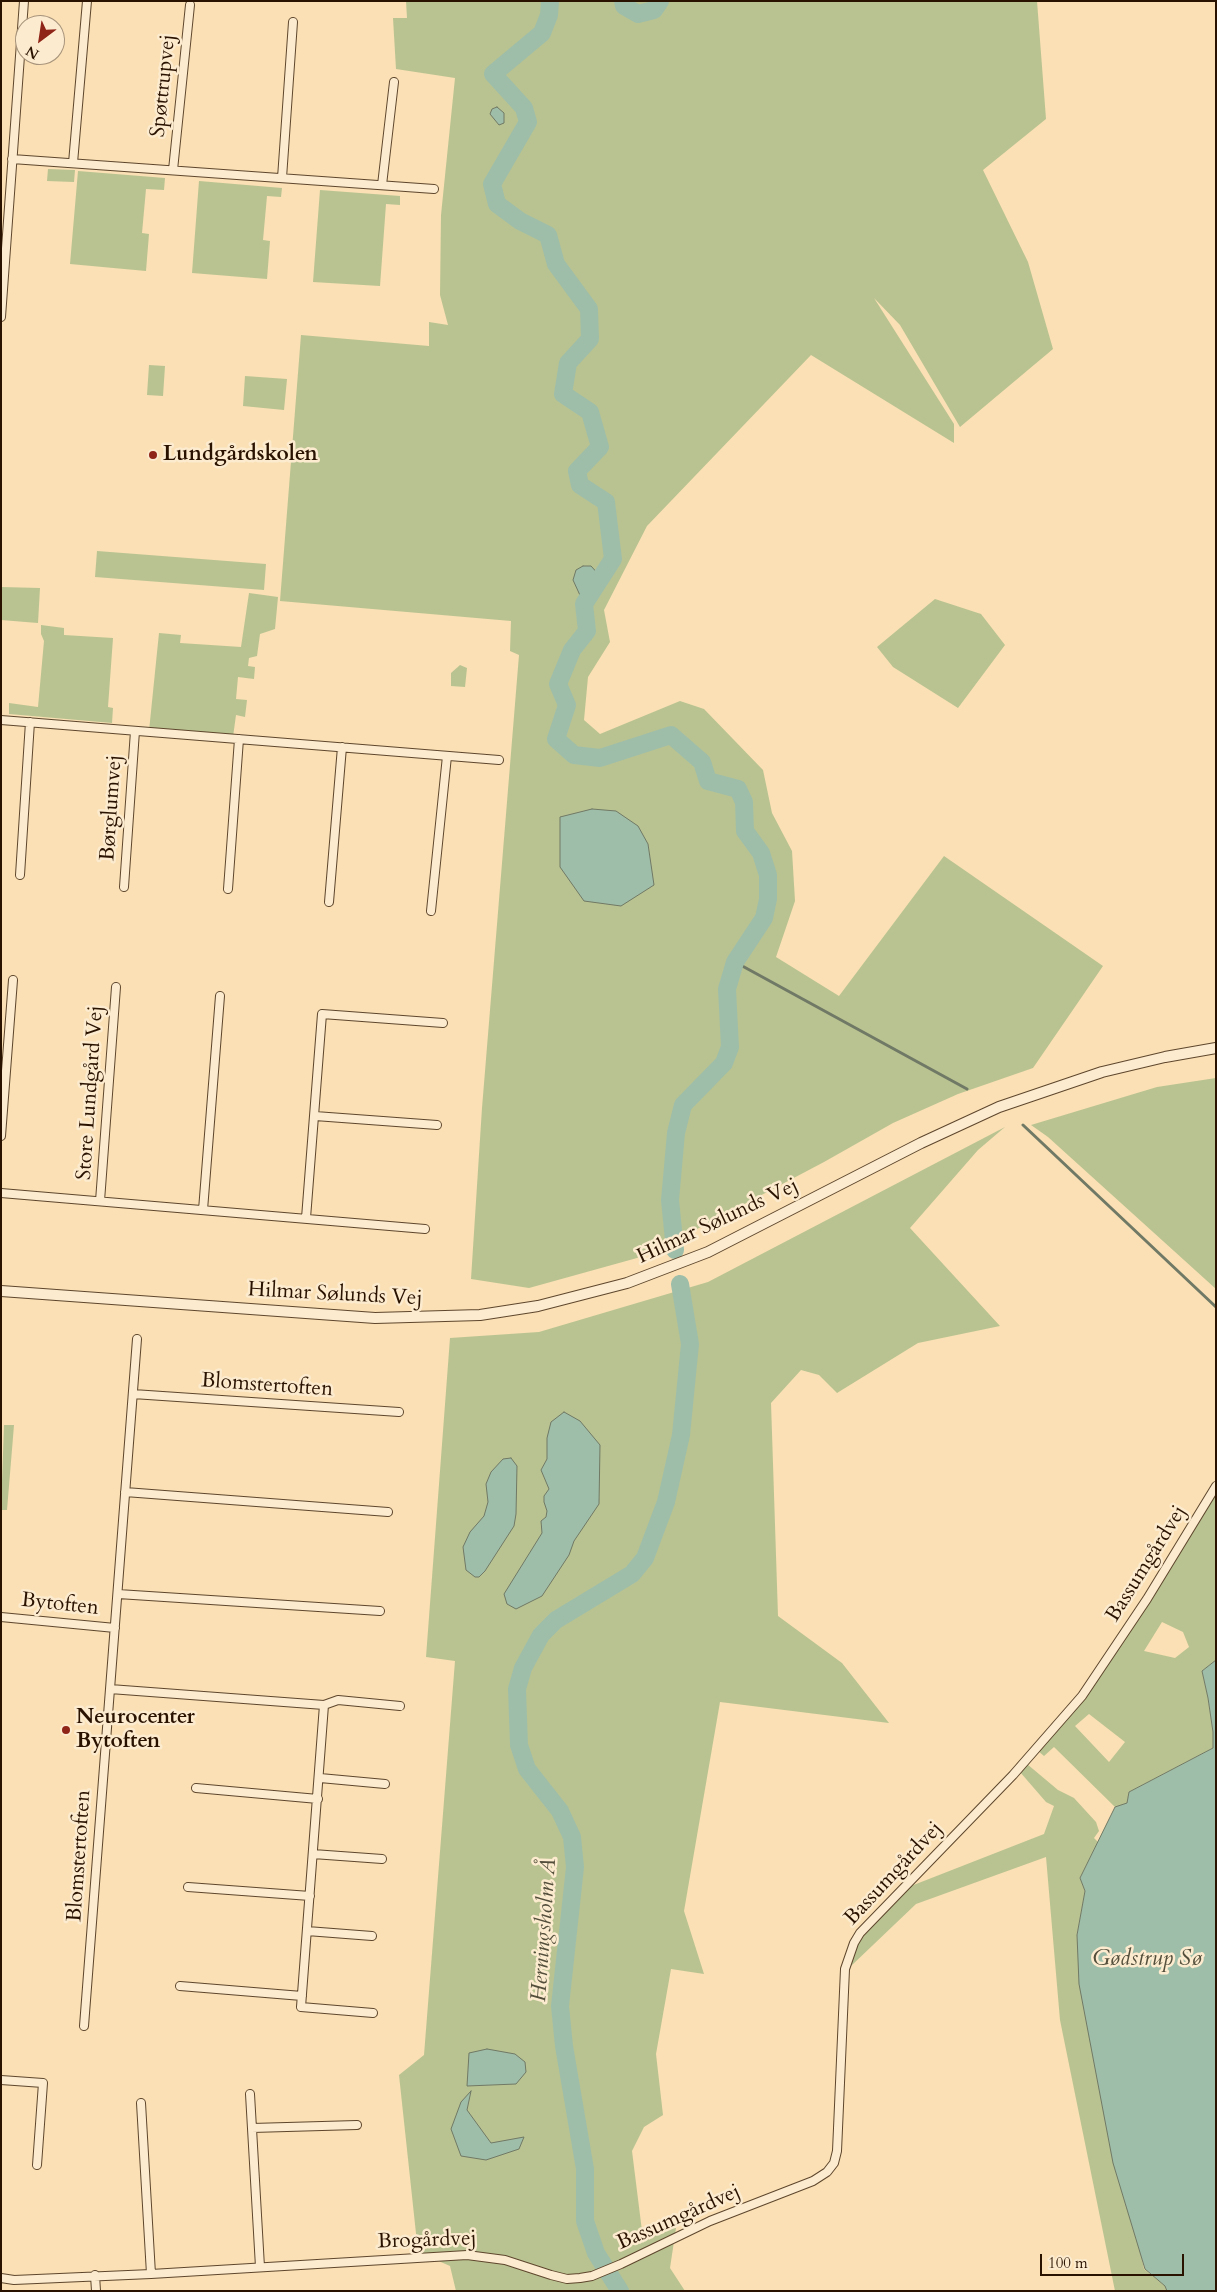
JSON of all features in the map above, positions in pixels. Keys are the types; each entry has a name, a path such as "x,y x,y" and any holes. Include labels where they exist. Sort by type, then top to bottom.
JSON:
{"street":[{"path":"1,317 24,1"},
{"path":"73,163 87,1"},
{"name":"Spøttrupvej","path":"173,170 190,5"},
{"path":"282,178 293,22"},
{"path":"382,185 394,82"},
{"name":"Spøttrupvej","path":"12,159 434,188"},
{"name":"Børglumvej","path":"1,720 499,760"},
{"path":"20,875 30,722"},
{"name":"Børglumvej","path":"124,887 135,731"},
{"path":"228,889 239,739"},
{"path":"329,902 342,748"},
{"path":"431,910 447,756"},
{"path":"1,1136 13,980"},
{"name":"Store Lundgård Vej","path":"100,1201 116,987"},
{"path":"203,1210 220,996"},
{"path":"306,1218 322,1014 443,1023"},
{"name":"Hilmar Sølunds Vej","path":"1,1291 390,1319 480,1315 544,1305 620,1286 702,1255 920,1143 999,1107 1060,1085 1109,1071 1165,1057 1216,1048"},
{"path":"315,1116 438,1126"},
{"name":"Store Lundgård Vej","path":"1,1193 425,1229"},
{"name":"Blomstertoften","path":"84,2026 137,1339"},
{"name":"Blomstertoften","path":"133,1394 399,1412"},
{"name":"Bassumgårdvej","path":"592,2276 710,2222 813,2181 827,2172 834,2162 838,2151 845,1969 854,1943 860,1933 1013,1775 1082,1696 1147,1599 1216,1486"},
{"path":"126,1492 388,1512"},
{"path":"118,1594 380,1611"},
{"name":"Bytoften","path":"1,1617 115,1628"},
{"path":"110,1689 324,1706 338,1700 400,1706"},
{"path":"324,1706 301,2007 373,2013"},
{"path":"320,1778 385,1784"},
{"path":"196,1788 318,1799"},
{"path":"314,1854 382,1859"},
{"path":"188,1887 310,1896"},
{"path":"307,1931 372,1936"},
{"path":"180,1986 302,1996"},
{"path":"1,2080 43,2083 37,2165"},
{"path":"250,2094 260,2268"},
{"path":"141,2103 151,2274"},
{"path":"252,2128 357,2125"},
{"name":"Brogårdvej","path":"1,2278 14,2280 151,2274 467,2255 505,2260 567,2279 592,2276"},
{"path":"95,2275 96,2291"}],"shaded area":[{"path":"406,1 1037,1 1046,119 983,170 1028,262 1053,349 960,427 900,325 874,298 954,424 954,443 811,355 647,526 604,610 610,642 588,677 584,720 600,734 680,701 704,709 763,770 772,813 792,851 795,901 776,957 839,996 944,856 1103,966 1033,1068 958,1094 893,1123 824,1162 680,1238 637,1258 529,1288 471,1279 482,1108 519,655 510,651 511,621 280,601 301,335 429,346 429,322 448,325 440,295 441,215 455,78 396,69 393,18 407,18"},
{"path":"48,169 75,170 74,182 47,181"},
{"path":"78,171 165,178 164,190 146,189 142,233 149,234 146,271 70,264"},
{"path":"199,181 282,188 281,197 267,196 263,240 270,241 267,279 192,273"},
{"path":"320,190 400,196 400,205 386,204 380,286 313,282"},
{"path":"149,365 165,366 163,396 147,395"},
{"path":"245,376 287,379 284,410 243,406"},
{"path":"97,551 266,564 264,590 95,577"},
{"path":"1,587 40,588 38,623 1,620"},
{"path":"249,593 278,597 275,629 260,634 257,656 249,658 248,666 255,667 254,679 238,677 236,699 247,700 245,717 236,715 233,737 149,731 159,633 181,635 180,643 241,647"},
{"path":"935,599 981,614 1005,645 958,708 893,667 877,647"},
{"path":"41,625 64,628 64,635 113,638 108,707 113,708 112,723 9,714 9,703 38,707 44,641 41,634"},
{"path":"460,665 467,668 465,687 451,686 451,673"},
{"path":"1216,1078 1216,1289 1048,1137 1031,1125 1157,1087"},
{"path":"1005,1127 978,1150 910,1228 1000,1326 918,1343 837,1393 819,1375 801,1370 771,1403 778,1616 842,1663 889,1723 720,1702 684,1911 704,1974 671,1969 656,2054 663,2115 644,2127 632,2151 642,2231 676,2228 670,2268 685,2291 456,2291 450,2266 418,2252 399,2075 424,2055 455,1661 426,1657 450,1338 539,1332 708,1282"},
{"path":"4,1425 14,1425 7,1510 1,1510"},
{"path":"1216,1494 1216,1660 1202,1671 1213,1732 1213,1748 1129,1792 1127,1804 1115,1807 1054,1747 1044,1756 1037,1750 1079,1706","holes":["1162,1622 1183,1632 1189,1647 1175,1658 1144,1651","1089,1714 1125,1742 1109,1762 1075,1726"]},
{"path":"1027,1764 1058,1790 1074,1798 1096,1822 1099,1831 1094,1838 1098,1842 1080,1878 1085,1891 1077,1935 1144,2269 1165,2286 1167,2291 1115,2291 1060,2020 1046,1857 916,1904 851,1966 858,1941 911,1886 1044,1834 1054,1806 1046,1802 1020,1772"}],"water":[{"path":"497,107 504,113 504,123 499,125 490,114 492,109"},
{"path":"583,566 591,566 601,577 584,604 573,580 576,570"},
{"path":"592,809 616,811 638,826 648,844 654,885 621,906 584,901 560,867 560,817"},
{"path":"564,1412 580,1421 600,1445 599,1504 574,1541 569,1555 542,1596 516,1609 507,1604 504,1594 542,1533 541,1521 546,1517 547,1511 544,1496 549,1489 541,1470 547,1459 547,1438 551,1422"},
{"path":"511,1458 517,1466 514,1526 485,1571 479,1577 475,1577 466,1570 463,1547 470,1532 484,1516 488,1502 486,1484 491,1472 503,1459"},
{"name":"Gødstrup Sø","path":"1216,1660 1216,2291 1167,2291 1165,2286 1145,2269 1113,2163 1079,1984 1077,1935 1085,1891 1080,1878 1115,1807 1127,1803 1129,1792 1213,1748 1213,1732 1202,1671"},
{"path":"487,2049 515,2054 525,2062 526,2072 516,2084 467,2086 469,2053"},
{"path":"471,2091 467,2110 491,2143 524,2137 519,2149 486,2160 461,2156 451,2129 461,2102"}],"waterway":[{"name":"Herningsholm Å","path":"550,1 549,15 542,33 493,74 524,108 528,122 492,184 497,204 520,221 548,235 556,264 589,309 590,339 568,363 563,394 590,412 600,447 577,471 580,485 606,502 613,559 584,604 587,631 572,650 558,684 567,705 556,739 574,755 600,758 671,735 702,762 708,781 738,789 744,802 745,831 761,853 768,875 768,899 764,918 735,962 727,989 730,1047 724,1063 683,1105 676,1133 670,1200 675,1250"},
{"name":"Herningsholm Å","path":"623,1 624,6 638,14 654,10 660,1"},
{"path":"735,962 967,1089"},
{"path":"1023,1125 1216,1307"},
{"name":"Herningsholm Å","path":"620,2291 596,2253 585,2221 585,2169 564,2046 560,2006 575,1867 572,1837 560,1811 527,1769 519,1745 517,1689 523,1668 541,1635 556,1620 632,1574 645,1558 666,1502 681,1435 690,1344 680,1284"}],"place":[{"name":"Lundgårdskolen","path":"153,455"},
{"name":"Neurocenter Bytoften","path":"66,1730"}]}
